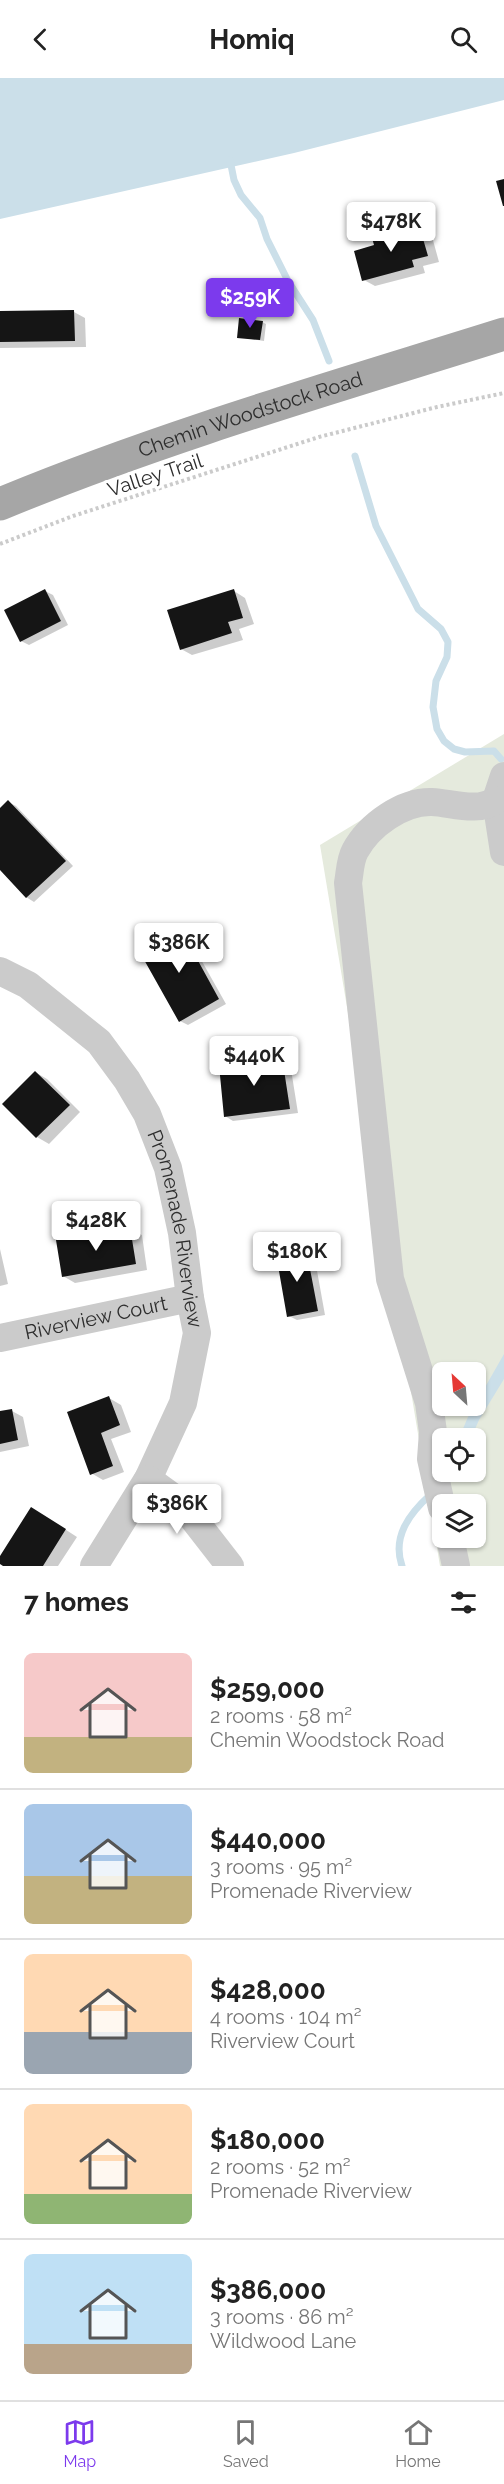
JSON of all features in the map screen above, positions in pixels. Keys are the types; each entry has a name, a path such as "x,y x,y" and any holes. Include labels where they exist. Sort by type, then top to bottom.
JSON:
{"main road":[{"name":"Chemin Woodstock Road","path":"0,504 70,475 231,419 504,334"}],"street":[{"path":"500,788 504,852"},
{"path":"439,1494 430,1459 433,1432 429,1403 390,1280 348,883 355,851 381,823 400,810 415,804 430,802 483,806 500,788"},
{"name":"Promenade Riverview","path":"0,971 28,985 99,1042 142,1105 168,1168 182,1233 197,1333 183,1403 148,1479 94,1566"},
{"name":"Riverview Court","path":"0,1338 190,1298"},
{"path":"148,1479 181,1503 230,1566"},
{"path":"452,1548 456,1566"}],"path":[{"name":"Valley Trail","path":"0,544 73,516 319,437 437,407 504,393"}],"shaded area":[{"path":"504,734 504,1566 440,1566 437,1548 486,1548 486,1494 432,1494 432,1518 320,845"}],"water":[{"path":"0,78 504,78 504,100 294,153 0,219"},
{"path":"504,1354 504,1379 486,1409 486,1386"},
{"path":"481,1416 475,1428 463,1428 468,1417"}],"building":[{"path":"504,179 504,206 503,206 496,181"},
{"path":"419,225 428,256 412,260 414,267 362,281 354,251 374,245 372,238"},
{"path":"74,310 75,341 0,342 0,311"},
{"path":"239,318 263,321 260,340 237,338"},
{"path":"45,589 61,621 20,642 4,610"},
{"path":"234,589 243,618 228,622 232,633 180,650 167,610"},
{"path":"8,800 66,861 26,898 0,870 0,808"},
{"path":"179,926 219,999 179,1022 138,949"},
{"path":"282,1057 290,1109 224,1117 219,1065"},
{"path":"35,1071 70,1105 36,1138 2,1104"},
{"path":"130,1227 136,1264 62,1277 56,1240"},
{"path":"306,1248 318,1311 287,1317 276,1254"},
{"path":"109,1396 120,1425 101,1433 113,1466 90,1475 67,1412"},
{"path":"12,1409 18,1440 0,1444 0,1411"},
{"path":"31,1507 66,1529 43,1566 3,1566 0,1564 0,1556"}],"waterway":[{"path":"230,160 234,180 241,195 260,218 267,239 288,281 313,320 329,361"},
{"path":"355,456 376,526 418,609 441,629 448,642 447,657 436,681 433,707 437,729 444,741 454,749 465,752 494,751 501,759"},
{"path":"402,1566 399,1545 404,1527 415,1510 430,1495"}]}
